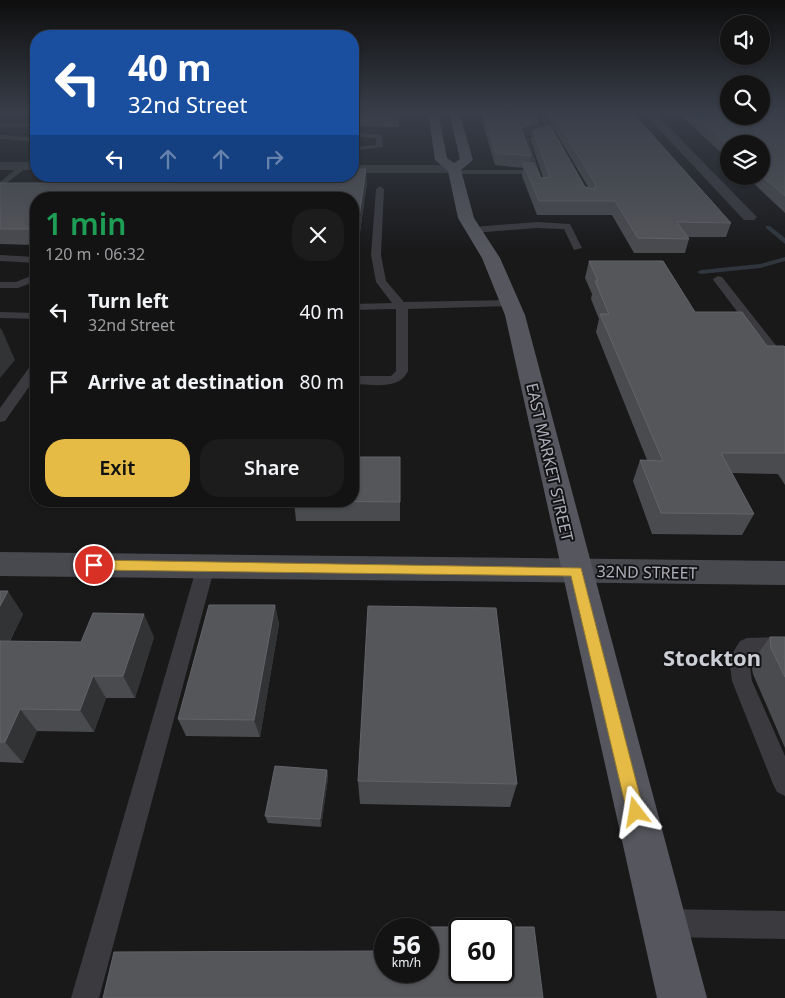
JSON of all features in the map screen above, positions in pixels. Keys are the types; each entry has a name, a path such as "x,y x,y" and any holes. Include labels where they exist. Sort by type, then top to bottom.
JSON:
{"main road":[{"name":"EAST MARKET STREET","path":"441,159 455,170 466,218 491,258 510,303 526,354 576,571 682,998"},
{"path":"455,170 466,159"},
{"name":"32ND STREET","path":"0,564 785,573"}],"street":[{"path":"693,159 749,217"},
{"path":"0,166 30,166"},
{"path":"359,169 455,170"}],"lane":[{"path":"532,159 543,188"},
{"path":"0,186 30,167"},
{"path":"455,170 537,172"},
{"path":"94,182 84,189 98,189"},
{"path":"359,380 393,380 399,377 402,372 402,308 381,282 376,255 380,189"},
{"path":"473,230 567,226 577,248"},
{"path":"0,258 30,260"},
{"path":"718,279 785,365"},
{"path":"0,285 18,285 30,280"},
{"path":"359,307 402,308 510,303"},
{"path":"0,316 30,316"},
{"path":"0,418 30,376"},
{"path":"85,998 206,566"},
{"path":"785,646 747,647 739,660 742,681 785,784"},
{"path":"664,924 785,925"}],"building":[{"path":"543,159 569,159 585,187 594,189 596,185 580,159 674,159 731,223 677,222 689,239 638,238 615,201 539,201 523,163 534,163 541,178 550,177"},
{"path":"770,159 785,159 785,196 770,183"},
{"path":"359,169 366,169 359,217 359,192 30,192 30,229 0,229 0,183 359,182"},
{"path":"589,261 663,261 695,312 742,312 767,346 785,347 785,453 721,453 754,514 661,513 640,460 663,461 600,314 609,314"},
{"path":"359,457 400,457 400,502 359,502"},
{"path":"0,591 8,591 0,606"},
{"path":"209,605 275,605 254,720 178,719"},
{"path":"368,606 496,608 517,784 358,781"},
{"path":"93,613 144,614 123,676 93,676 80,710 20,709 5,742 0,742 0,641 81,642"},
{"path":"770,637 785,637 785,677 771,648"},
{"path":"275,766 327,770 320,819 265,816"},
{"path":"439,927 449,927 449,983 514,983 514,927 534,927 543,998 103,998 114,952 374,951 374,983 439,983"}],"waterway":[{"path":"768,227 785,242"},
{"path":"701,272 760,266 785,259"}],"district":[{"name":"Stockton","path":"712,657"}],"route":[{"path":"94,565 576,571 636,812"}]}
